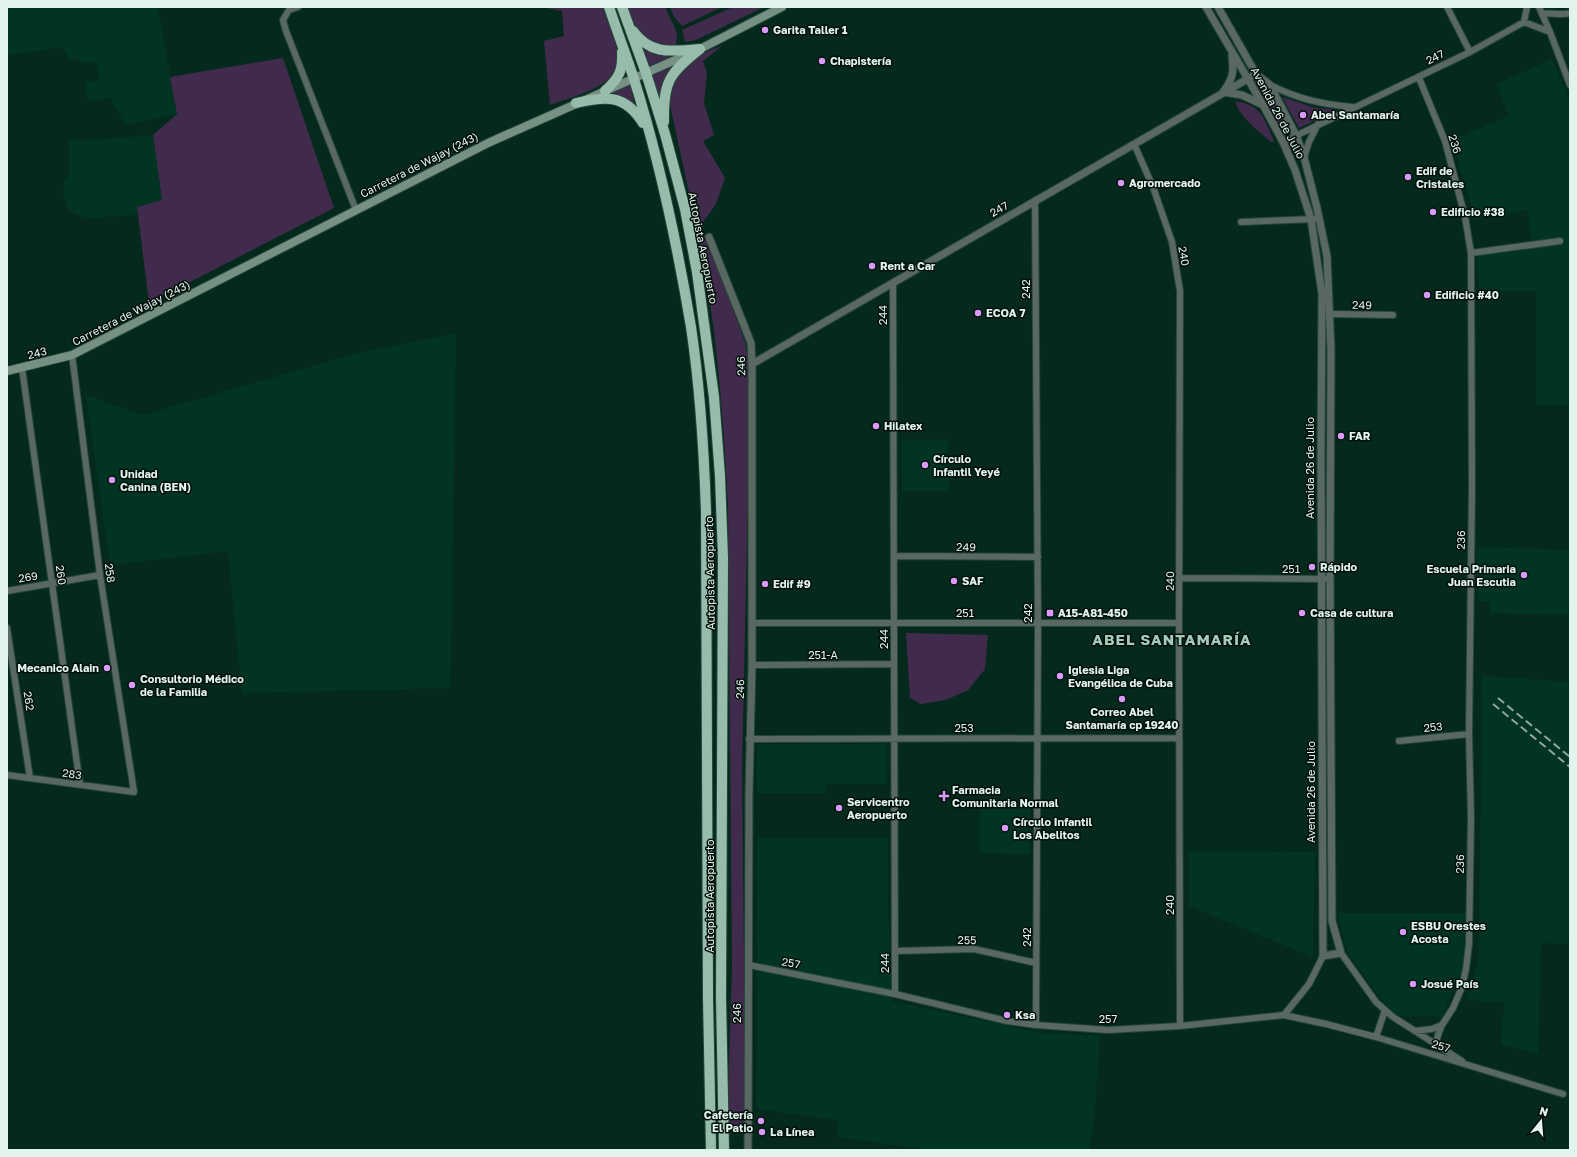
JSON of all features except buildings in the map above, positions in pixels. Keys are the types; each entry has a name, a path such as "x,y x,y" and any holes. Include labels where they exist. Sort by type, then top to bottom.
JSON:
{"highway":[{"name":"Autopista Aeropuerto","path":"609,7 634,79 649,133 672,230 691,327 699,398 705,470 707,550 708,998 711,1131 710,1150"},
{"name":"Autopista Aeropuerto","path":"622,7 646,73 665,134 685,209 697,272 714,397 720,476 723,558 724,667 721,997 724,1150"},
{"path":"628,25 638,39 656,49 665,51 700,49"},
{"path":"605,90 617,79 621,72 623,62 621,40"},
{"path":"665,134 664,107 667,87 671,77 680,65 700,49"},
{"path":"576,104 597,98 610,98 619,101 630,106 638,115 649,133"}],"main road":[{"name":"Carretera de Wajay (243)","path":"72,355 488,143 700,49 782,7"},
{"name":"243","path":"7,372 72,355"}],"street":[{"path":"298,7 289,10 283,20 286,31 356,210"},
{"name":"Avenida 26 de Julio","path":"1206,7 1263,105 1283,142 1295,170 1311,219 1322,294 1321,579 1323,956 1309,984 1284,1015"},
{"name":"Avenida 26 de Julio","path":"1218,7 1256,74 1270,85 1296,135 1304,157 1327,256 1331,314 1330,579 1332,921 1341,953 1376,1002 1415,1031"},
{"path":"1447,7 1470,52"},
{"path":"1527,7 1524,22 1550,32"},
{"path":"1539,7 1570,85"},
{"path":"1542,14 1551,12 1558,14 1570,13"},
{"name":"247","path":"1283,142 1318,124 1419,78 1524,22"},
{"path":"1232,54 1232,79 1223,92 1242,95 1263,105"},
{"name":"247","path":"752,364 1256,74"},
{"name":"236","path":"1419,78 1445,141 1465,217 1471,253 1472,487 1469,734 1471,818 1469,944 1462,987 1453,1008 1442,1025 1436,1044"},
{"path":"1270,85 1291,95 1325,105 1354,108"},
{"path":"1304,157 1309,142 1318,124"},
{"name":"240","path":"1134,144 1152,187 1172,242 1180,291 1180,1026"},
{"name":"242","path":"1035,201 1038,557 1036,1026"},
{"path":"1240,222 1319,218"},
{"name":"246","path":"709,237 751,343 752,364 752,665 749,738 748,1150"},
{"path":"1471,253 1560,241"},
{"name":"244","path":"893,284 895,994"},
{"name":"249","path":"1331,314 1393,315"},
{"name":"258","path":"72,355 100,575 134,792"},
{"name":"260","path":"22,368 80,785"},
{"name":"249","path":"894,556 1038,557"},
{"name":"269","path":"7,591 100,575"},
{"name":"251","path":"1180,578 1330,579"},
{"name":"251","path":"752,623 1179,623"},
{"name":"262","path":"7,628 30,778"},
{"name":"251-A","path":"752,665 894,664"},
{"path":"1322,706 1331,706"},
{"name":"253","path":"1399,740 1469,734"},
{"name":"253","path":"749,738 1179,738"},
{"path":"1322,740 1331,740"},
{"name":"283","path":"7,775 134,792"},
{"name":"255","path":"895,951 974,949 1036,963"},
{"path":"1323,956 1341,953"},
{"name":"257","path":"749,965 895,994 1008,1021 1036,1026 1108,1030 1180,1026 1284,1015 1376,1036 1563,1094"},
{"path":"1376,1036 1385,1010"},
{"path":"1415,1031 1432,1029 1442,1025"},
{"name":"257","path":"1415,1031 1466,1064"}],"shaded area":[{"path":"7,7 158,7 177,114 125,125 110,97 88,102 85,82 100,80 96,62 80,63 79,59 69,59 63,47 7,55"},
{"path":"542,7 604,7 614,33 619,53 619,60 616,69 602,84 592,90 550,105 544,41 564,36 562,11"},
{"path":"627,7 665,7 676,31 677,37 674,47 652,44 633,26"},
{"path":"670,7 722,7 682,26 674,17"},
{"path":"733,7 764,7 696,40 685,42 682,30"},
{"path":"722,46 703,61 707,73 704,103 714,135 703,141 725,178 716,204 697,230 704,232 745,342 748,360 748,491 742,768 745,1054 744,1128 727,1128 732,967 728,506 721,397 714,331 705,274 670,105 674,84 684,66 699,55"},
{"path":"640,47 658,55 672,57 648,67"},
{"path":"283,58 334,208 149,303 137,207 162,200 153,135 177,114 170,77"},
{"path":"1552,59 1570,100 1570,405 1536,405 1536,291 1479,291 1477,255 1533,248 1527,210 1475,219 1452,140 1509,116 1497,84"},
{"path":"677,64 661,109 650,76"},
{"path":"1258,79 1270,92 1289,130 1287,134 1282,132 1254,81"},
{"path":"630,85 635,106 623,98 609,94"},
{"path":"1282,97 1315,108 1337,110 1299,128"},
{"path":"1235,101 1251,106 1261,114 1274,141 1271,142 1250,124 1241,113"},
{"path":"153,135 162,200 137,207 137,215 86,218 72,212 67,207 63,190 65,187 64,180 69,175 69,142 72,139 76,138 79,141"},
{"path":"456,333 451,661 449,688 242,693 228,551 110,565 86,395 143,415 354,354"},
{"name":"Círculo Infantil Yeyé","path":"948,439 949,491 902,491 902,440"},
{"name":"Escuela Primaria Juan Escutia","path":"1477,547 1570,550 1570,615 1490,613 1490,601 1478,601"},
{"path":"906,633 988,635 985,669 968,690 946,700 921,704 910,698"},
{"path":"1482,676 1570,682 1570,939 1567,944 1541,943 1538,1053 1501,1045 1504,1003 1467,1000 1479,958"},
{"path":"757,744 887,744 887,784 826,784 825,793 757,793"},
{"name":"Círculo Infantil Los Abelitos","path":"980,802 1030,802 1030,854 980,853"},
{"path":"757,838 888,838 888,907 892,1001 1040,1033 1100,1036 1095,1108 1089,1150 929,1150 837,1137 838,1120 757,1109"},
{"path":"1189,851 1315,852 1313,957 1189,906"},
{"name":"ESBU Orestes Acosta","path":"1337,913 1465,913 1465,951 1462,969 1442,1017 1397,1016 1380,998 1347,951"}],"railway":[{"path":"1498,698 1570,757"},
{"path":"1493,704 1570,767"}],"place":[{"name":"Garita Taller 1","path":"765,30"},
{"name":"Chapistería","path":"822,61"},
{"name":"Abel Santamaría","path":"1303,115"},
{"name":"Edif de Cristales","path":"1408,177"},
{"name":"Agromercado","path":"1121,183"},
{"name":"Edificio #38","path":"1433,212"},
{"name":"Rent a Car","path":"872,266"},
{"name":"Edificio #40","path":"1427,295"},
{"name":"ECOA 7","path":"978,313"},
{"name":"Hilatex","path":"876,426"},
{"name":"FAR","path":"1341,436"},
{"name":"Círculo Infantil Yeyé","path":"925,465"},
{"name":"Unidad Canina (BEN)","path":"112,480"},
{"name":"Rápido","path":"1312,567"},
{"name":"Escuela Primaria Juan Escutia","path":"1524,575"},
{"name":"SAF","path":"954,581"},
{"name":"Edif #9","path":"765,584"},
{"name":"A15-A81-450","path":"1050,613"},
{"name":"Casa de cultura","path":"1302,613"},
{"name":"Mecanico Alain","path":"107,668"},
{"name":"Iglesia Liga Evangélica de Cuba","path":"1060,676"},
{"name":"Consultorio Médico de la Familia","path":"132,685"},
{"name":"Correo Abel Santamaría cp 19240","path":"1122,699"},
{"name":"Farmacia Comunitaria Normal","path":"944,796"},
{"name":"Servicentro Aeropuerto","path":"839,808"},
{"name":"Círculo Infantil Los Abelitos","path":"1005,828"},
{"name":"ESBU Orestes Acosta","path":"1403,932"},
{"name":"Josué País","path":"1413,984"},
{"name":"Ksa","path":"1007,1015"},
{"name":"Cafetería El Patio","path":"761,1121"},
{"name":"La Línea","path":"762,1132"}],"district":[{"name":"ABEL SANTAMARÍA","path":"1172,640"}]}
